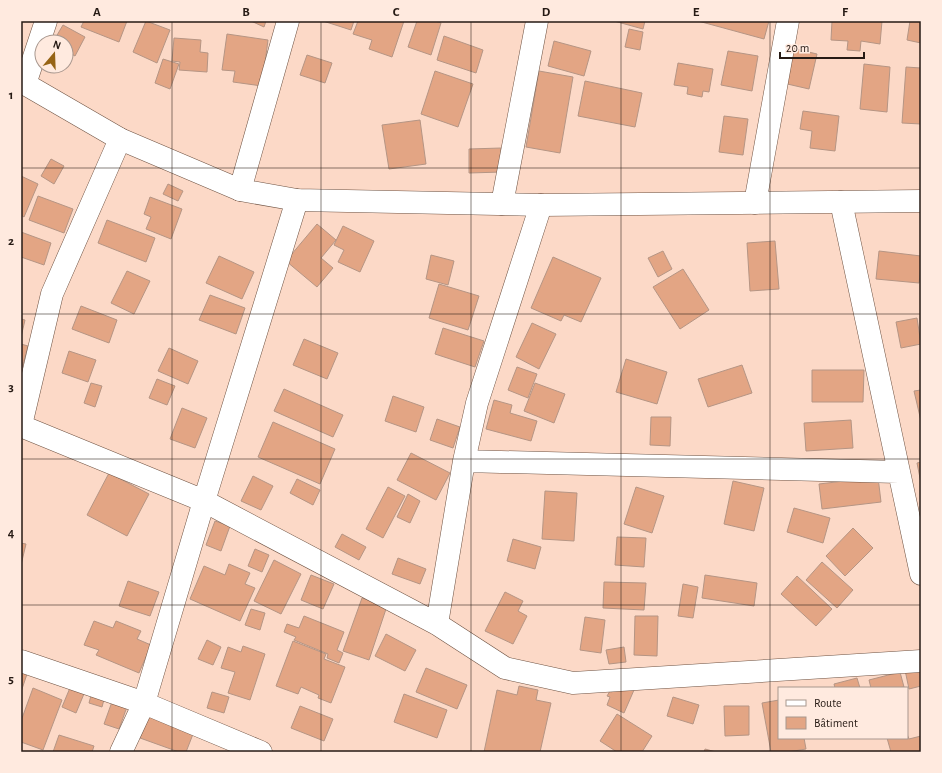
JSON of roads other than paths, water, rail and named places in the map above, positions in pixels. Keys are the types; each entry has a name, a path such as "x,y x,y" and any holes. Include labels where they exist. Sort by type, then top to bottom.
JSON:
{"street":[{"path":"46,21 23,83 120,139 240,190 297,200 502,204 921,201"},
{"path":"240,190 288,21"},
{"path":"502,204 537,21"},
{"path":"755,203 788,21"},
{"path":"120,139 52,294 21,426 204,502 437,624 505,668 573,683 921,661"},
{"path":"121,752 144,703 297,200"},
{"path":"841,202 921,574"},
{"path":"437,624 464,461 477,403 541,204"},
{"path":"464,461 899,472"},
{"path":"21,661 144,703 261,752"}]}
